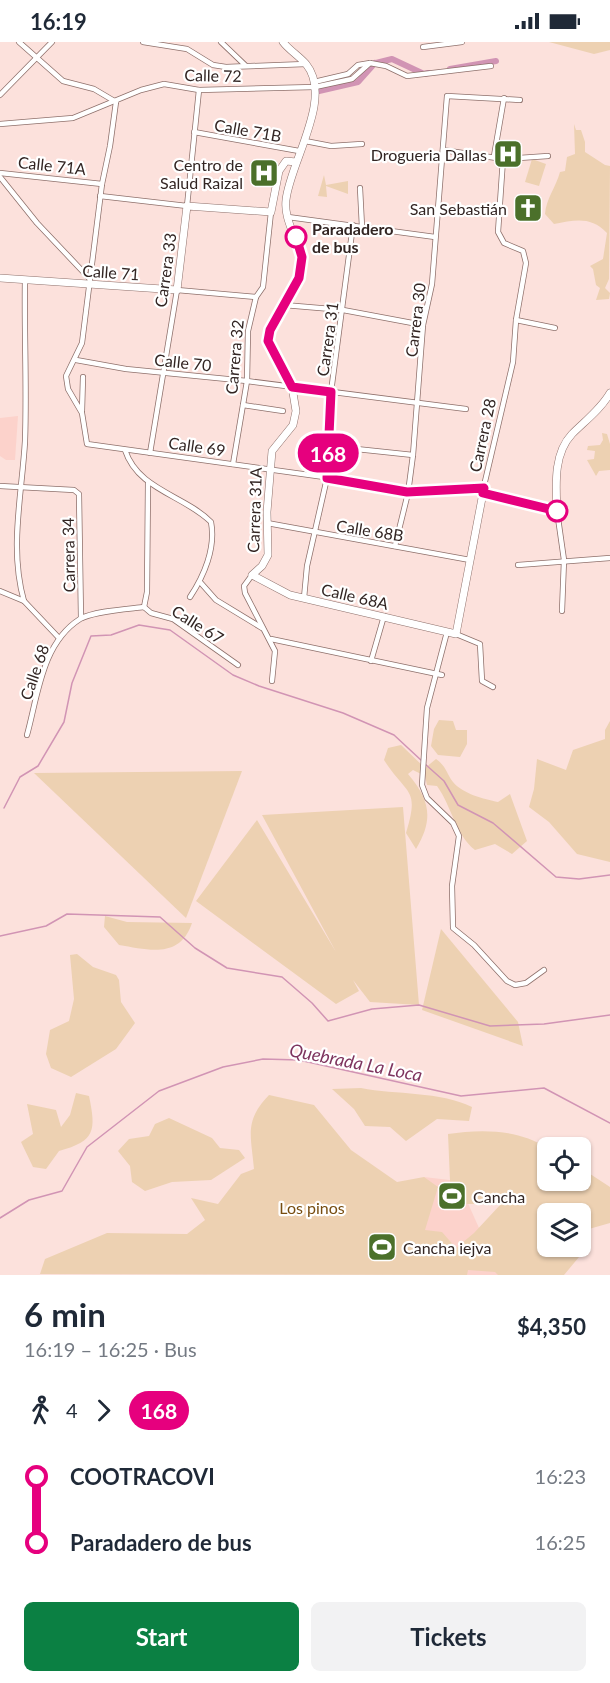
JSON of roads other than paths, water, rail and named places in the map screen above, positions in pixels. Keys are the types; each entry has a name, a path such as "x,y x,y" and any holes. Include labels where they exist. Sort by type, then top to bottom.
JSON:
{"street":[{"path":"19,42 63,81 94,89 116,102 100,196 82,343 66,381 82,413"},
{"path":"0,95 52,42"},
{"path":"143,42 187,49 213,65 306,64"},
{"path":"221,42 245,65"},
{"path":"283,42 306,64 315,84"},
{"path":"423,47 462,42"},
{"name":"Calle 72","path":"0,124 73,118 156,85 199,90 315,84 352,80 370,63 386,66 407,76 491,66"},
{"name":"Carrera 31A","path":"272,681 276,659 271,639 245,593 244,586 262,566 268,555 267,523 272,451 296,418 292,387 268,341 270,330 299,278 302,257 288,217 286,199 299,151 305,141 315,84"},
{"name":"Carrera 33","path":"150,453 177,290 199,90"},
{"name":"Carrera 30","path":"395,546 408,492 413,455 423,325 432,284 447,96 504,98"},
{"path":"494,156 504,98 520,100"},
{"name":"Calle 71B","path":"194,132 299,151"},
{"name":"Calle 71B","path":"305,141 331,146 362,144"},
{"path":"442,150 503,159 548,156"},
{"name":"Carrera 28","path":"456,634 483,490 513,362 516,320 526,263 523,251 504,243 498,232 503,159"},
{"name":"Carrera 32","path":"233,464 247,381 248,330 256,297 263,287 271,212 279,171 286,161 296,162"},
{"path":"0,175 37,223 89,281"},
{"name":"Calle 71A","path":"0,175 102,184"},
{"path":"360,188 362,227"},
{"name":"Calle 71A","path":"100,196 187,206 271,212"},
{"path":"288,217 435,237"},
{"name":"Carrera 31","path":"304,598 308,566 317,533 327,478 331,392 353,225"},
{"name":"Calle 71","path":"0,278 89,281 256,297"},
{"path":"24,601 17,574 20,486 25,440 25,279"},
{"path":"284,305 343,310 423,325"},
{"path":"516,320 555,328"},
{"name":"Calle 70","path":"76,360 126,369 164,371 466,409"},
{"path":"82,377 82,413"},
{"path":"562,611 564,560 557,511 556,478 563,451 573,434 604,403 610,393"},
{"path":"243,405 283,411"},
{"name":"Calle 69","path":"82,413 86,442 89,445 233,464 408,492 483,490 557,511"},
{"path":"328,446 413,455"},
{"path":"125,450 129,461 148,483 211,522 210,555 200,582 190,597"},
{"path":"81,618 144,607 147,592 148,483"},
{"path":"0,486 20,486"},
{"name":"Carrera 34","path":"20,486 77,492 81,618"},
{"name":"Calle 68B","path":"267,523 470,560"},
{"path":"518,565 610,558"},
{"name":"Calle 68A","path":"252,575 277,590 304,598 469,638 482,648 482,681 493,687"},
{"path":"200,582 216,600 265,629"},
{"path":"0,591 24,601 59,638"},
{"name":"Calle 67","path":"144,607 152,613 173,620 238,665"},
{"path":"371,661 384,616"},
{"name":"Calle 68","path":"27,735 49,654 59,638 81,618"},
{"path":"447,632 440,674 426,717 423,792 436,809 453,823 459,836 451,904 453,928 474,945 507,981 515,985 526,983 544,970"},
{"path":"271,639 440,674"}],"waterway":[{"path":"376,63 392,59 424,74 428,73"},
{"path":"450,69 496,61"},
{"path":"319,91 358,82 375,63"},
{"path":"4,808 20,777 38,766 64,722 72,683 91,636 111,635 139,625 170,630 233,675 259,686 343,713 394,735 422,761"},
{"path":"425,764 444,781 458,805 493,823 556,877 579,879 610,875"},
{"path":"0,936 46,926 67,914 160,917 195,948 227,968 282,977 312,1003 328,1021 372,1009 419,1005 490,1026 544,1024 610,1015"},
{"name":"Quebrada La Loca","path":"0,1218 29,1200 62,1191 87,1147 159,1091 223,1067 263,1059 299,1060 461,1096 544,1088 610,1123"}],"place":[{"name":"Drogueria Dallas","path":"508,154"},
{"name":"Centro de Salud Raizal","path":"264,173"},
{"name":"San Sebastián","path":"528,208"},
{"name":"Paradadero de bus","path":"296,237"},
{"name":"Cancha","path":"452,1196"},
{"name":"Cancha iejva","path":"382,1247"}],"park label":[{"name":"Los pinos","path":"312,1207"}]}
